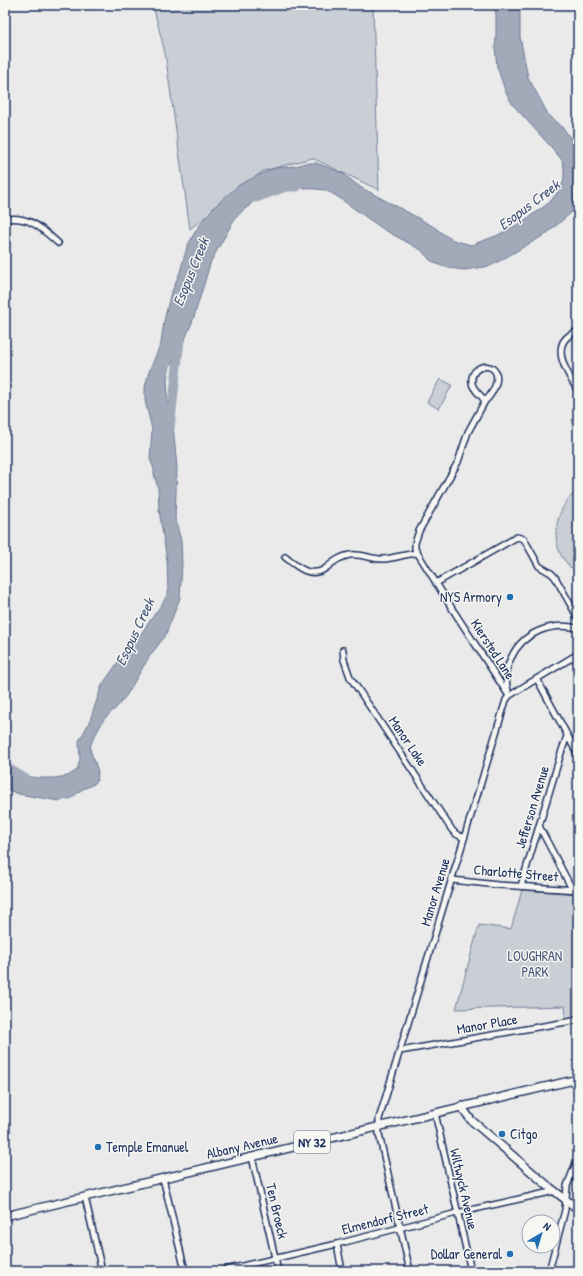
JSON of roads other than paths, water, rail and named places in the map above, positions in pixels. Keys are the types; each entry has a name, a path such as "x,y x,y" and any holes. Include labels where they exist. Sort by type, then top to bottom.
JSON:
{"main road":[{"name":"Albany Avenue","path":"5,1216 578,1079"},
{"path":"461,1106 471,1120 578,1209"}],"street":[{"path":"5,219 15,218 28,220 38,226 58,243"},
{"path":"578,332 569,336 564,342 560,350 560,354 562,363 578,391"},
{"path":"285,558 301,570 311,572 324,569 338,559 351,555 383,559 417,553 415,543 419,531 458,462 468,432 485,401 492,392 497,379 496,372 493,369 484,366 480,367 476,371 472,381 474,387 485,401"},
{"path":"436,583 517,537 520,537 524,539 540,566 555,577 578,618"},
{"name":"Kiersted Lane","path":"417,553 509,696"},
{"path":"578,628 558,626 549,627 530,635 521,643 514,652 508,669 506,685 509,696 578,654"},
{"name":"Manor Lake","path":"343,650 344,660 350,677 452,830 464,838"},
{"path":"537,679 578,756"},
{"name":"Manor Avenue","path":"378,1126 414,1002 506,700 509,696"},
{"name":"Jefferson Avenue","path":"521,886 567,736"},
{"path":"539,826 575,890"},
{"name":"Charlotte Street","path":"452,880 575,890"},
{"name":"Manor Place","path":"400,1051 578,1020"},
{"name":"Wiltwyck Avenue","path":"434,1113 471,1271"},
{"path":"378,1126 410,1271"},
{"name":"Ten Broeck","path":"252,1157 278,1271"},
{"path":"549,1271 565,1210 567,1186 578,1158"},
{"path":"163,1178 184,1271"},
{"name":"Elmendorf Street","path":"221,1271 337,1244 457,1213 556,1191"},
{"path":"85,1197 102,1271"},
{"path":"337,1244 342,1271"}],"water":[{"path":"493,5 520,5 520,37 528,77 549,116 564,129 578,149 578,207 546,234 496,263 490,266 465,270 449,268 430,260 421,250 383,229 335,195 325,190 285,186 268,193 251,203 242,211 234,220 211,261 193,320 185,339 170,366 167,379 168,403 173,425 177,468 175,518 181,541 182,563 180,598 165,636 149,657 126,696 104,719 92,741 90,748 98,772 97,780 94,784 81,790 72,798 59,801 19,794 5,789 5,769 13,773 39,778 68,776 77,770 80,760 79,741 89,723 102,685 123,655 140,635 168,593 167,560 159,510 158,488 150,459 152,429 145,401 145,387 149,372 161,343 170,296 180,272 187,247 196,230 213,208 239,185 267,171 275,168 296,166 305,163 316,163 342,173 360,187 434,227 453,240 471,245 496,236 519,224 549,203 557,193 563,183 564,167 562,160 513,105 506,93 497,67 495,47 496,14"}],"waterway":[{"name":"Esopus Creek","path":"256,198 286,187 297,187"},
{"name":"Esopus Creek","path":"170,428 180,340"},
{"name":"Esopus Creek","path":"5,766 28,780"}],"place":[{"name":"NYS Armory","path":"510,597"},
{"name":"Citgo","path":"502,1134"},
{"name":"Temple Emanuel","path":"98,1147"},
{"name":"Dollar General","path":"510,1254"}],"park label":[{"name":"LOUGHRAN PARK","path":"535,964"}]}
